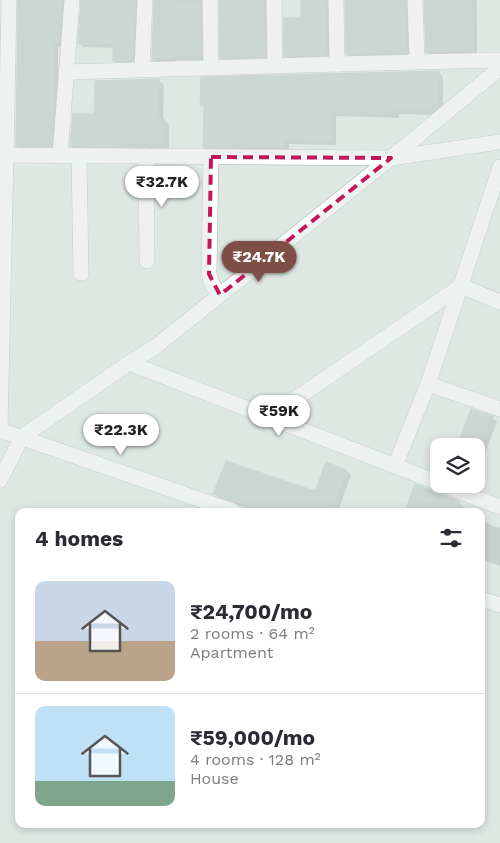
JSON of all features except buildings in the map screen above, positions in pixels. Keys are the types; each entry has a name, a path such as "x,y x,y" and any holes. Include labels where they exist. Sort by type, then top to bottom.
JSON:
{"street":[{"path":"9,0 4,68 0,430 224,508"},
{"path":"60,156 72,0"},
{"path":"142,69 145,0"},
{"path":"210,0 211,67"},
{"path":"274,0 276,66"},
{"path":"336,0 338,64"},
{"path":"415,0 417,61"},
{"path":"66,72 500,60"},
{"path":"0,480 22,437 155,347 500,68"},
{"path":"3,156 391,158 500,142"},
{"path":"79,156 81,273"},
{"path":"146,156 147,261"},
{"path":"211,157 209,268 212,284 220,295"},
{"path":"395,466 428,384 460,286 493,210 500,166"},
{"path":"460,286 500,302"},
{"path":"269,417 460,286"},
{"path":"129,363 430,479"},
{"path":"428,384 500,409"},
{"path":"465,493 500,507"},
{"path":"485,600 500,605"}],"highlighted area":[{"path":"211,157 391,158 220,295 209,274"}]}
